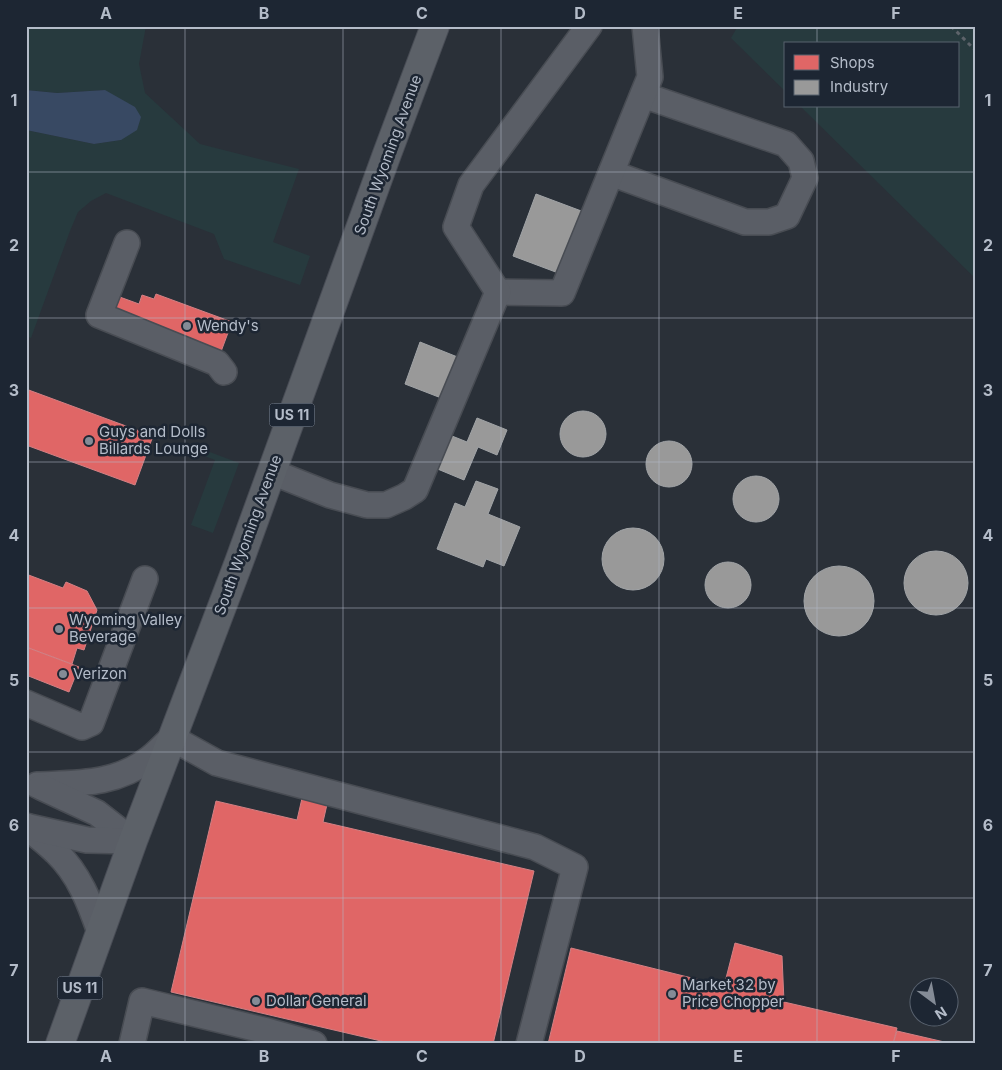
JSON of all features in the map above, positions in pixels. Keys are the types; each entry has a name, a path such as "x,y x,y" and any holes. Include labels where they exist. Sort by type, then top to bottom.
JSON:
{"main road":[{"name":"South Wyoming Avenue","path":"60,1044 133,841 239,562 435,26"}],"lane":[{"path":"498,292 456,227 471,185 589,26"},
{"path":"498,292 562,293 650,77 645,26"},
{"path":"611,173 745,222 769,222 787,216 805,178 801,161 786,144 643,95"},
{"path":"127,243 99,315 217,363 224,372"},
{"path":"272,472 330,495 367,505 386,505 415,490 498,292"},
{"path":"26,703 82,727 91,723 145,579"},
{"path":"32,782 90,783 112,778 131,770 149,759 172,738 217,763 535,847 575,867 529,1044"},
{"path":"32,782 97,813 133,841"},
{"path":"26,826 87,840 133,841"},
{"path":"26,826 56,852 69,867 82,886 92,906 100,932"},
{"path":"132,1044 142,1001 314,1044"}],"path":[{"path":"950,26 976,51"}],"green space":[{"path":"26,26 146,26 139,64 145,93 200,144 299,169 273,242 310,256 300,285 224,259 214,234 106,193 91,201 78,212 31,338 26,336 26,130 94,144 121,140 105,90 57,93 26,90"},
{"path":"738,26 976,26 976,279 802,108 960,108 960,42 784,42 784,90 731,38"},
{"path":"199,448 239,463 213,533 191,525 215,460 197,453"}],"water":[{"path":"26,90 57,93 105,90 135,107 141,117 137,130 121,140 94,144 26,130"}],"building: Shops":[{"name":"Wendy's","path":"156,294 232,322 219,357 112,311 117,296 139,304 142,295 154,299"},
{"name":"Guys and Dolls Billards Lounge","path":"26,389 153,436 135,485 26,445"},
{"name":"Wyoming Valley Beverage","path":"26,574 63,588 66,582 87,591 97,610 84,650 77,648 72,664 26,647"},
{"path":"26,647 79,667 69,692 26,675"},
{"path":"303,794 328,800 323,822 534,871 493,1044 394,1044 171,992 216,801 297,820"},
{"name":"Market 32 by Price Chopper","path":"735,943 782,956 784,1002 897,1028 893,1044 548,1044 571,948 724,986"},
{"path":"897,1031 953,1044 893,1044"}],"building: Industry":[{"path":"536,194 584,212 561,274 513,256"},
{"path":"420,342 465,360 449,401 405,384"},
{"path":"583,411 596,415 602,421 606,434 602,447 596,453 583,457 570,453 564,447 560,434 564,421 570,415"},
{"path":"477,418 507,430 497,455 478,447 464,480 428,465 442,432 467,442"},
{"path":"669,441 682,445 688,451 692,464 688,477 682,483 669,487 656,483 650,477 646,464 650,451 656,445"},
{"path":"756,476 769,480 775,486 779,499 775,512 769,518 756,522 743,518 737,512 733,499 737,486 743,480"},
{"path":"476,481 498,489 488,514 520,527 504,566 486,559 483,567 437,549 455,503 465,507"},
{"path":"633,528 645,531 655,537 661,547 664,559 661,571 655,581 645,587 633,590 621,587 611,581 605,571 602,559 605,547 611,537 621,531"},
{"path":"930,551 942,551 959,560 966,571 968,583 966,595 959,606 942,615 930,615 918,610 909,601 904,589 904,577 909,565 918,556"},
{"path":"728,562 741,566 747,572 751,585 747,598 741,604 728,608 715,604 709,598 705,585 709,572 715,566"},
{"path":"839,566 852,569 864,576 871,588 874,601 871,614 864,626 852,633 839,636 826,633 814,626 807,614 804,601 807,588 814,576 826,569"}],"place":[{"name":"Wendy's","path":"187,326"},
{"name":"Guys and Dolls Billards Lounge","path":"89,441"},
{"name":"Wyoming Valley Beverage","path":"59,629"},
{"name":"Verizon","path":"63,674"},
{"name":"Market 32 by Price Chopper","path":"672,994"},
{"name":"Dollar General","path":"256,1001"}]}
